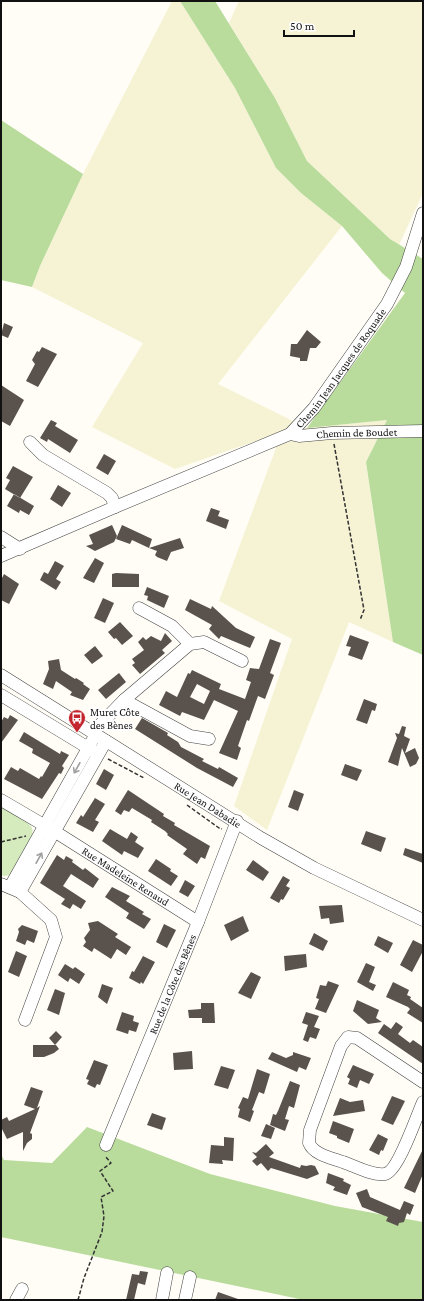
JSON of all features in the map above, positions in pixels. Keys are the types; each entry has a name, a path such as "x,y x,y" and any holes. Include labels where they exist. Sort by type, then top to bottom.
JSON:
{"street":[{"name":"Chemin Jean Jacques de Roquade","path":"1,556 290,434 314,408 387,304 406,267 423,213"},
{"name":"Chemin de Boudet","path":"290,434 299,436 332,433 423,431"},
{"path":"30,442 43,454 107,493 112,498 114,507"},
{"path":"1,537 20,549"},
{"path":"139,608 172,626 190,644"},
{"path":"93,751 94,733 124,700 190,644 204,642 242,661"},
{"name":"Rue Jean Dabadie","path":"1,675 314,868 423,920"},
{"path":"1,695 93,751"},
{"path":"124,700 190,736 209,739"},
{"path":"25,1020 56,937 51,920 10,888 93,751 106,741"},
{"name":"Rue Madeleine Renaud","path":"1,800 46,830 198,922"},
{"name":"Rue de la Côte des Bênes","path":"106,1146 198,922 237,821"},
{"path":"423,1082 357,1038 348,1037 341,1046 310,1130 309,1143 316,1151 364,1170 377,1174 388,1173 397,1162 423,1102"},
{"path":"162,1300 167,1273"},
{"path":"185,1300 190,1277"},
{"path":"16,1300 22,1289"}],"path":[{"path":"332,433 364,610 360,620"},
{"path":"1,842 46,830"},
{"path":"78,1300 84,1278 102,1232 104,1216 101,1197 113,1191 100,1171 111,1163 105,1156 106,1146"}],"shaded area":[{"path":"172,1 180,1 235,88 276,168 301,193 342,226 218,384 307,428 387,420 366,462 393,642 349,622 267,830 234,806 292,639 219,601 276,448 265,438 175,469 92,427 143,343 32,287 40,266 83,174"},
{"path":"239,1 423,1 423,193 399,245 390,239 307,161 275,98 229,23"}],"green space":[{"path":"180,1 215,1 275,98 307,161 390,239 423,259 423,655 393,642 366,462 387,420 307,428 405,293 382,273 342,226 301,193 276,168 235,88"},
{"path":"1,120 83,174 40,266 32,287 1,280"},
{"path":"1,807 27,822 32,830 32,835 27,850 19,864 12,875 4,876 1,875"},
{"path":"87,1127 210,1174 335,1206 423,1222 423,1300 304,1300 1,1237 1,1154 4,1160 52,1163"}],"building":[{"path":"4,323 13,327 8,338 1,335"},
{"path":"307,330 321,342 316,348 310,348 307,361 300,361 300,358 290,356 291,344 297,344"},
{"path":"42,347 57,354 38,387 26,381 35,364 32,360 37,351 39,352"},
{"path":"1,385 24,400 10,426 1,421"},
{"path":"51,420 57,423 55,426 78,440 70,453 48,439 47,442 40,438"},
{"path":"104,454 116,461 108,475 96,468"},
{"path":"13,466 33,477 20,498 5,489 10,480 6,478"},
{"path":"58,485 71,493 62,507 50,499"},
{"path":"14,494 34,506 29,515 20,510 19,513 7,506"},
{"path":"211,508 220,511 218,516 229,520 226,529 206,521"},
{"path":"112,525 117,536 114,542 95,551 86,546 93,544 89,535"},
{"path":"122,525 152,539 149,548 132,540 130,544 116,539"},
{"path":"180,538 184,548 171,552 167,561 157,557 155,555 157,551 149,548"},
{"path":"95,558 104,563 94,583 83,578"},
{"path":"55,561 64,566 56,579 61,582 56,590 40,580 44,572 48,574"},
{"path":"4,574 19,584 9,604 1,600 1,580"},
{"path":"112,574 139,574 139,587 112,587"},
{"path":"147,587 169,596 164,608 147,600 148,596 144,595"},
{"path":"103,598 114,603 105,623 94,618"},
{"path":"190,599 211,609 212,606 236,628 255,637 250,648 221,636 219,639 209,629 212,625 185,610"},
{"path":"120,622 133,636 122,645 108,632"},
{"path":"165,633 172,641 162,650 165,653 140,674 132,665 135,663 132,659 144,650 138,642 143,637 146,640 151,636 161,641"},
{"path":"350,635 369,642 362,660 348,655 351,647 346,646"},
{"path":"270,639 281,643 270,673 274,675 265,699 258,696 249,721 247,720 238,746 241,748 237,760 219,753 238,711 214,700 204,720 182,712 180,716 159,705 166,691 177,697 188,673 190,674 192,670 221,684 219,689 245,699 251,682 246,680 250,668 259,669","holes":["197,684 210,691 204,704 190,697"]},
{"path":"95,646 103,656 92,664 84,655"},
{"path":"59,659 61,670 84,683 83,684 90,689 83,700 70,695 72,692 56,681 53,689 43,684 49,669 48,661"},
{"path":"119,673 126,682 106,699 98,690"},
{"path":"364,699 377,704 375,711 372,710 367,724 356,720"},
{"path":"10,715 18,720 1,743 1,722 4,717 8,719"},
{"path":"142,718 168,733 167,735 178,742 181,747 204,759 202,761 218,769 219,767 238,778 233,787 197,768 135,729"},
{"path":"402,726 406,727 404,736 410,739 405,753 415,748 419,758 416,764 410,767 402,748 398,766 388,762 397,738 395,733 399,734"},
{"path":"24,732 60,754 61,751 69,755 62,766 64,768 61,774 59,773 42,799 4,779 11,767 18,771 20,768 39,779 41,776 42,777 50,763 32,753 33,749 19,741"},
{"path":"345,764 362,770 357,781 341,775"},
{"path":"104,769 114,775 106,790 96,784"},
{"path":"128,790 164,814 163,816 175,823 174,825 210,846 205,859 201,857 197,864 183,854 187,849 167,835 168,834 165,831 151,822 152,820 132,808 129,812 124,810 121,815 115,811"},
{"path":"294,790 304,794 298,811 288,807"},
{"path":"95,798 105,804 95,820 99,822 93,832 76,823 81,815 83,817"},
{"path":"110,829 127,839 131,832 138,837 135,842 144,848 138,858 124,851 122,855 102,841"},
{"path":"366,831 386,838 381,852 361,844"},
{"path":"405,848 423,854 423,863 403,855"},
{"path":"57,855 64,860 66,856 73,860 72,862 83,870 85,868 99,879 93,888 71,874 63,886 86,901 81,909 73,904 70,909 61,904 65,899 40,883"},
{"path":"156,859 171,869 170,871 178,876 171,886 148,871"},
{"path":"253,860 269,872 263,881 246,870"},
{"path":"283,876 290,880 286,886 290,888 283,900 281,899 279,903 270,898"},
{"path":"185,880 195,886 188,897 179,892"},
{"path":"112,887 130,896 126,901 144,912 142,914 151,919 144,929 126,918 129,913 105,897"},
{"path":"342,905 344,922 330,924 329,918 321,919 319,906"},
{"path":"243,916 249,931 231,941 224,925"},
{"path":"98,921 118,934 115,937 131,947 126,955 117,949 111,959 94,948 92,952 83,946 86,942 84,938 90,930 88,923"},
{"path":"164,924 176,930 167,948 156,942"},
{"path":"22,925 38,931 34,943 27,940 25,945 16,941 19,932 18,929"},
{"path":"314,933 328,941 323,951 309,944"},
{"path":"378,936 393,943 388,953 374,945"},
{"path":"413,940 423,945 423,951 412,972 400,965"},
{"path":"16,951 27,956 19,977 8,972"},
{"path":"306,954 307,967 285,971 284,956"},
{"path":"143,956 155,962 143,984 141,982 140,984 129,978 132,971 134,972"},
{"path":"366,963 375,967 369,982 376,985 373,991 357,982"},
{"path":"65,964 73,969 75,967 85,974 79,984 70,978 68,982 58,975"},
{"path":"251,972 261,977 251,999 238,993"},
{"path":"328,981 339,985 326,1013 315,1009 319,999 316,998 320,985 326,986"},
{"path":"393,982 409,990 407,995 411,997 410,999 423,1008 423,1023 407,1013 410,1009 408,1007 386,997"},
{"path":"102,984 113,988 107,1004 98,997"},
{"path":"55,989 65,993 59,1015 47,1010"},
{"path":"357,1000 379,1010 376,1018 382,1022 368,1024 353,1011"},
{"path":"201,1003 214,1003 215,1023 202,1023 202,1018 189,1018 188,1010 201,1009"},
{"path":"122,1012 134,1016 133,1021 139,1023 136,1032 129,1030 128,1034 116,1030"},
{"path":"306,1012 319,1016 314,1027 320,1029 316,1039 310,1037 308,1042 303,1040 308,1025 302,1023"},
{"path":"396,1022 403,1027 398,1034 410,1043 413,1040 423,1047 423,1064 378,1033 384,1024 391,1029"},
{"path":"56,1031 62,1037 55,1045 49,1038"},
{"path":"33,1045 56,1045 59,1049 44,1057 33,1057"},
{"path":"192,1051 193,1069 174,1070 173,1053"},
{"path":"272,1052 286,1058 293,1055 293,1052 311,1058 306,1070 299,1067 297,1072 268,1059"},
{"path":"94,1060 108,1065 100,1085 97,1084 95,1088 87,1084 89,1080 86,1079"},
{"path":"353,1065 374,1074 369,1084 360,1080 357,1088 348,1084 350,1079 347,1077"},
{"path":"221,1066 235,1070 228,1089 214,1085"},
{"path":"257,1069 270,1074 264,1094 259,1092 252,1110 254,1111 250,1122 238,1117 240,1109 238,1108 243,1097 248,1099"},
{"path":"290,1081 300,1085 294,1108 289,1106 285,1119 289,1120 285,1131 270,1125 273,1114 276,1115"},
{"path":"31,1087 43,1091 37,1108 40,1106 30,1133 32,1134 32,1139 27,1143 23,1151 23,1132 7,1139 1,1127 1,1120 7,1117 9,1121 35,1109 24,1105"},
{"path":"392,1096 405,1101 393,1125 381,1120"},
{"path":"340,1098 350,1102 363,1100 365,1111 333,1116"},
{"path":"152,1113 166,1118 162,1130 147,1125"},
{"path":"333,1121 354,1129 349,1143 329,1133"},
{"path":"266,1124 275,1128 271,1139 261,1136"},
{"path":"378,1134 388,1139 383,1151 381,1150 379,1155 369,1150"},
{"path":"224,1137 234,1138 233,1161 222,1160 223,1164 209,1163 211,1145 224,1146"},
{"path":"266,1144 274,1153 269,1157 300,1168 301,1165 315,1166 319,1174 307,1179 271,1168 268,1171 261,1163 257,1166 252,1161 257,1157 252,1152 256,1153"},
{"path":"423,1149 423,1174 415,1193 404,1188"},
{"path":"328,1173 344,1179 343,1181 351,1185 347,1195 333,1190 335,1187 326,1183"},
{"path":"367,1189 370,1197 400,1210 404,1201 414,1205 410,1215 407,1213 404,1222 399,1223 398,1226 386,1221 388,1217 362,1207 356,1193"},
{"path":"140,1271 148,1272 145,1285 138,1283 134,1300 126,1300 132,1274 139,1275"},
{"path":"218,1292 238,1299 238,1300 215,1300"}],"place":[{"name":"Muret Côte des Bènes","path":"77,733"}]}
